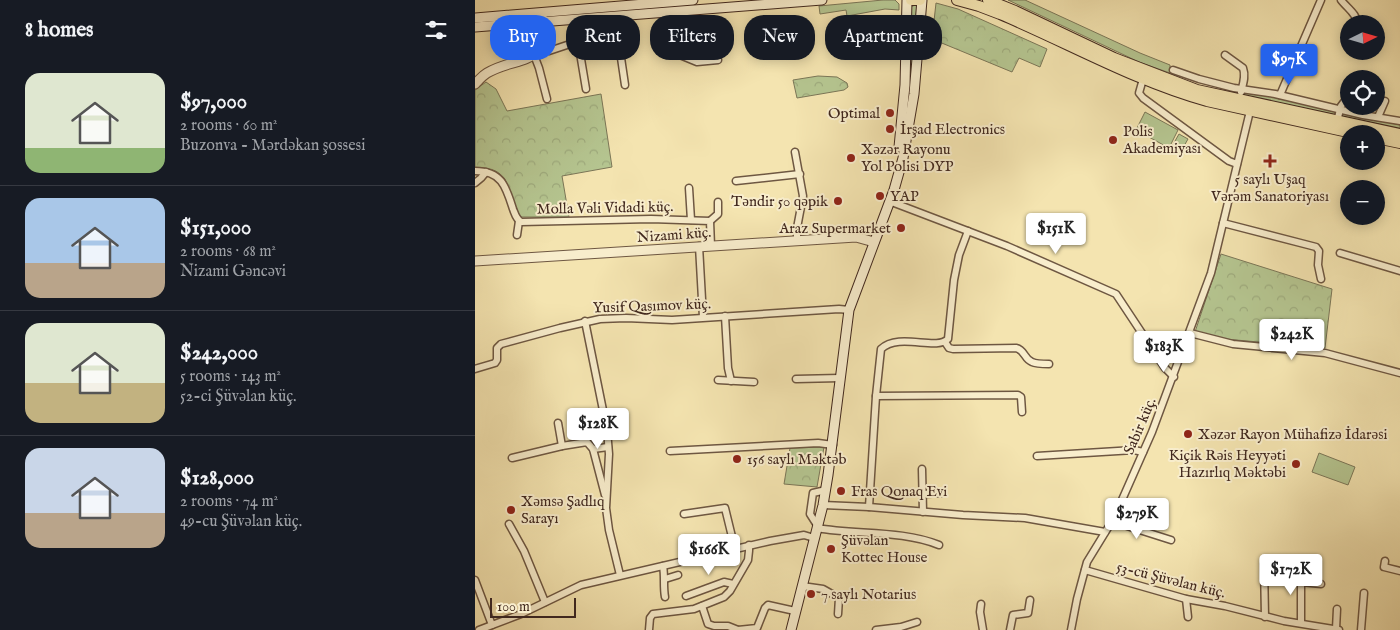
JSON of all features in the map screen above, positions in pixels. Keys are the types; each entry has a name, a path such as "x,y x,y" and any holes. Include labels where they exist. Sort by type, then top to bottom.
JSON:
{"main road":[{"path":"556,15 611,7 693,0"},
{"path":"638,15 822,0"},
{"path":"889,201 903,117 907,0"},
{"path":"791,630 826,490 849,310 898,180 911,118 919,44 921,0 911,0"},
{"path":"957,0 1011,18 1195,98 1340,130"},
{"path":"988,0 1114,58 1143,74 1239,100 1400,134"},
{"path":"611,7 607,9 607,12 611,15"},
{"path":"475,27 490,25"},
{"path":"475,84 488,72 524,60"},
{"path":"1385,140 1400,144"},
{"name":"Nizami küç.","path":"475,261 859,237 874,242"}],"street":[{"path":"1280,95 1321,0"},
{"path":"1341,0 1355,15"},
{"path":"1225,55 1243,68 1245,76 1239,100"},
{"path":"1295,59 1305,61"},
{"path":"538,60 547,99"},
{"path":"581,60 586,89"},
{"path":"621,60 625,85"},
{"path":"692,60 697,62 717,60"},
{"path":"1173,70 1199,79 1340,109 1337,121"},
{"path":"1143,74 1139,93 1143,98 1237,164"},
{"name":"Sabir küç.","path":"1071,630 1085,570 1090,557 1114,518 1143,452 1174,377 1214,266 1250,110"},
{"path":"1368,115 1400,121"},
{"path":"795,152 803,196 797,228 797,241"},
{"path":"475,171 486,172"},
{"path":"475,183 486,172"},
{"name":"Molla Vəli Vidadi küç.","path":"486,172 494,174 502,181 519,221 651,219 710,221"},
{"path":"736,181 800,174"},
{"path":"689,188 691,220"},
{"path":"889,201 1029,255 1116,294 1165,368 1174,377"},
{"path":"711,246 710,221 718,214 718,202"},
{"path":"517,235 519,221"},
{"path":"1223,223 1316,247 1319,251 1317,265 1321,279"},
{"path":"869,507 879,358 883,347 890,344 909,341 938,344 945,342 949,334 958,261 968,231"},
{"path":"699,246 703,317"},
{"path":"1340,253 1400,271"},
{"name":"Yusif Qasımov küç.","path":"475,369 495,363 497,360 497,348 501,344 585,322 617,318 666,320 839,309 849,310"},
{"path":"725,316 728,368 731,381"},
{"path":"585,322 607,430 609,447 606,499"},
{"path":"1190,333 1233,344 1325,354 1400,373"},
{"path":"945,342 949,348 953,349 1016,348 1023,351 1027,359 1032,363 1049,364"},
{"path":"796,379 840,378"},
{"path":"717,380 754,382"},
{"path":"876,396 1018,394 1021,397 1022,412"},
{"path":"580,418 584,441"},
{"path":"559,423 562,446"},
{"path":"512,458 584,441 590,444 593,448 606,499 609,530 620,575"},
{"path":"671,451 818,443 833,445"},
{"path":"593,448 609,447"},
{"path":"1037,456 1134,450 1143,452"},
{"path":"922,469 923,512"},
{"path":"816,530 809,514 813,493 826,490"},
{"path":"923,494 942,493"},
{"path":"823,505 1025,518 1105,532"},
{"path":"685,514 725,508 735,548"},
{"path":"1114,518 1127,526 1171,540"},
{"path":"509,524 524,551 545,602"},
{"path":"479,630 515,617 577,586 735,548 803,535 816,530 862,532 921,539 939,545"},
{"path":"649,630 650,618 653,614 687,610 703,606 724,597 731,590 748,560 749,545"},
{"path":"1385,561 1384,567 1400,571"},
{"path":"1264,564 1265,616"},
{"path":"663,566 665,597"},
{"path":"1301,568 1301,624"},
{"name":"53-cü Şüvəlan küç.","path":"1085,570 1103,577 1186,599 1337,630"},
{"path":"665,579 678,575"},
{"path":"475,580 492,625"},
{"path":"686,596 724,582 733,584"},
{"path":"1301,582 1321,584"},
{"path":"801,586 823,589 839,598 838,614"},
{"path":"1361,630 1364,593"},
{"path":"1186,599 1188,617"},
{"path":"1010,630 1013,615 1028,613 1030,600"},
{"path":"981,604 980,612 983,630"},
{"path":"703,606 708,624 728,626 738,630 757,628 768,605 795,611"},
{"path":"1337,609 1337,630"},
{"path":"876,630 901,627 917,622"}],"green space":[{"path":"895,0 899,4 899,10 885,9 847,15 846,10 820,14 819,6"},
{"path":"1008,0 1025,0 1170,65 1170,73 1139,62"},
{"path":"936,3 958,9 1047,49 1040,67 1019,58 1012,72 942,43 942,15 935,15"},
{"path":"915,5 919,7 918,15 911,15 911,7"},
{"path":"909,60 915,60 911,107 907,107"},
{"path":"818,76 837,77 847,83 848,87 844,90 797,98 793,80"},
{"path":"486,82 496,89 507,111 601,94 612,167 562,176 569,217 520,217 505,179 491,169 475,168 475,90"},
{"path":"1245,91 1337,110 1335,115 1244,96"},
{"path":"1145,112 1178,130 1169,148 1136,130"},
{"path":"1355,115 1400,125 1400,129 1385,125 1341,116"},
{"path":"1179,134 1188,139 1180,153 1171,148"},
{"path":"1221,254 1332,289 1325,348 1225,339 1195,332"},
{"path":"824,447 817,487 784,484 790,448"},
{"path":"1319,453 1355,467 1348,485 1312,472"}],"place":[{"name":"Optimal","path":"890,113"},
{"name":"İrşad Electronics","path":"890,129"},
{"name":"Polis Akademiyası","path":"1113,140"},
{"name":"Xəzər Rayonu Yol Polisi DYP","path":"851,158"},
{"name":"5 saylı Uşaq Vərəm Sanatoriyası","path":"1270,161"},
{"name":"YAP","path":"880,196"},
{"name":"Təndir 50 qəpik","path":"838,201"},
{"name":"Araz Supermarket","path":"901,228"},
{"name":"Xəzər Rayon Mühafizə İdarəsi","path":"1188,434"},
{"name":"156 saylı Məktəb","path":"737,459"},
{"name":"Kiçik Rəis Heyyəti Hazırlıq Məktəbi","path":"1296,464"},
{"name":"Fras Qonaq Evi","path":"841,491"},
{"name":"Xəmsə Şadlıq Sarayı","path":"511,510"},
{"name":"Şüvəlan Kottec House","path":"831,549"},
{"name":"7 saylı Notarius","path":"811,594"}]}
